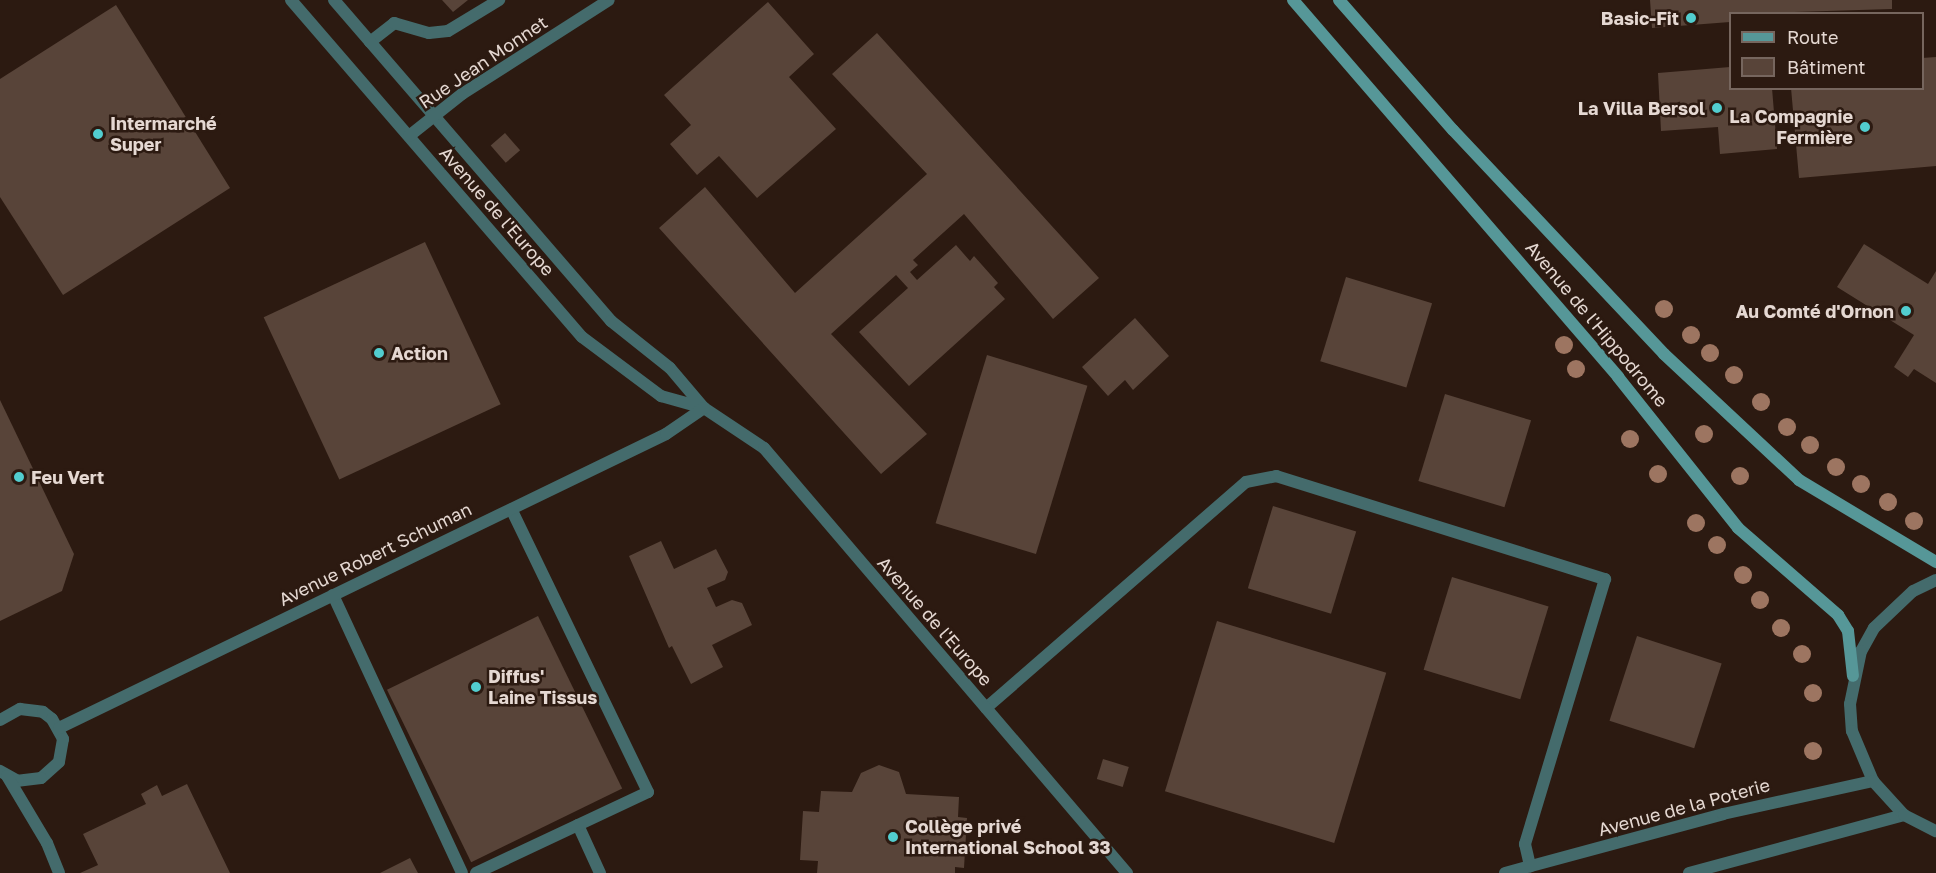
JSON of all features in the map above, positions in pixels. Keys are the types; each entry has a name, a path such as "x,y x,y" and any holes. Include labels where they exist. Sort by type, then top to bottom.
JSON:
{"main road":[{"name":"Avenue de l'Hippodrome","path":"1293,0 1611,368 1738,528 1838,615 1848,631 1853,676"},
{"name":"Avenue de l'Hippodrome","path":"1339,0 1453,130 1664,354 1799,480 1936,562"}],"street":[{"name":"Avenue de l'Europe","path":"291,0 582,337 661,396 704,408"},
{"name":"Avenue de l'Europe","path":"334,0 611,321 670,368 704,408 764,448 1127,873"},
{"path":"370,42 394,23 429,33 448,31 499,0"},
{"name":"Rue Jean Monnet","path":"409,136 433,116 609,0"},
{"name":"Avenue Robert Schuman","path":"59,728 666,434 704,408"},
{"path":"986,708 1246,482 1276,476 1605,579 1525,844 1530,866"},
{"path":"476,873 648,792 511,509"},
{"path":"1936,580 1913,591 1886,614 1861,651 1853,676 1852,730 1873,781 1904,814 1936,831"},
{"path":"333,595 462,873"},
{"path":"0,720 9,712 32,709 52,719 59,728 63,751 51,772 30,782 3,773"},
{"path":"3,773 47,843 55,870"},
{"name":"Avenue de la Poterie","path":"1505,873 1723,814 1873,781"},
{"path":"1689,873 1904,814"},
{"path":"578,825 600,873"}],"building":[{"path":"442,0 468,0 453,12"},
{"name":"Basic-Fit","path":"1650,0 1892,0 1892,9 1729,12 1729,22 1652,28"},
{"path":"768,2 814,54 789,77 836,129 757,198 719,156 697,175 670,144 691,125 664,95"},
{"name":"Intermarché Super","path":"116,5 230,188 63,295 0,197 0,79"},
{"path":"877,33 1099,278 1053,319 964,214 913,260 918,265 910,272 917,280 956,245 970,261 974,256 998,283 994,287 1005,299 909,386 859,332 908,288 896,275 831,334 927,434 881,474 659,228 705,187 795,293 927,174 832,74"},
{"name":"La Compagnie Fermière","path":"1936,57 1936,166 1799,178 1791,90 1924,90 1924,58"},
{"name":"La Villa Bersol","path":"1729,67 1729,90 1772,90 1777,149 1720,154 1718,127 1661,131 1658,73"},
{"path":"505,133 520,150 506,163 491,145"},
{"name":"Action","path":"425,242 501,404 339,479 264,317"},
{"name":"Au Comté d'Ornon","path":"1864,244 1928,284 1936,271 1936,383 1914,369 1908,377 1894,367 1914,335 1837,287"},
{"path":"1346,277 1432,303 1406,387 1320,361"},
{"path":"1135,318 1169,356 1133,390 1125,380 1108,396 1082,367"},
{"path":"987,355 1087,386 1036,554 936,523"},
{"path":"1445,394 1531,420 1504,507 1418,481"},
{"name":"Feu Vert","path":"0,400 74,554 62,591 0,621"},
{"path":"1273,506 1356,531 1331,614 1248,588"},
{"path":"661,541 674,569 716,549 728,572 725,580 707,588 716,607 732,600 742,603 752,625 712,645 723,667 691,684 672,646 669,648 629,556"},
{"path":"1452,577 1549,607 1520,699 1424,670"},
{"path":"538,616 622,789 471,862 387,690"},
{"path":"1217,621 1386,673 1334,843 1165,791"},
{"path":"1637,636 1722,664 1694,748 1609,721"},
{"path":"1103,759 1129,767 1123,787 1097,779"},
{"path":"879,765 899,772 906,794 959,797 958,817 967,818 964,868 955,867 955,873 817,873 818,861 800,860 803,811 819,812 821,791 852,792 861,773"},
{"path":"187,784 230,873 80,873 98,865 83,834 146,804 141,794 157,785 162,796"},
{"path":"410,858 418,873 380,873"}],"place":[{"name":"Basic-Fit","path":"1691,18"},
{"name":"La Villa Bersol","path":"1717,108"},
{"name":"La Compagnie Fermière","path":"1865,127"},
{"name":"Intermarché Super","path":"98,134"},
{"name":"Au Comté d'Ornon","path":"1906,311"},
{"name":"Action","path":"379,353"},
{"name":"Feu Vert","path":"19,477"},
{"name":"Diffus' Laine Tissus","path":"476,687"},
{"name":"Collège privé International School 33","path":"893,837"}]}
